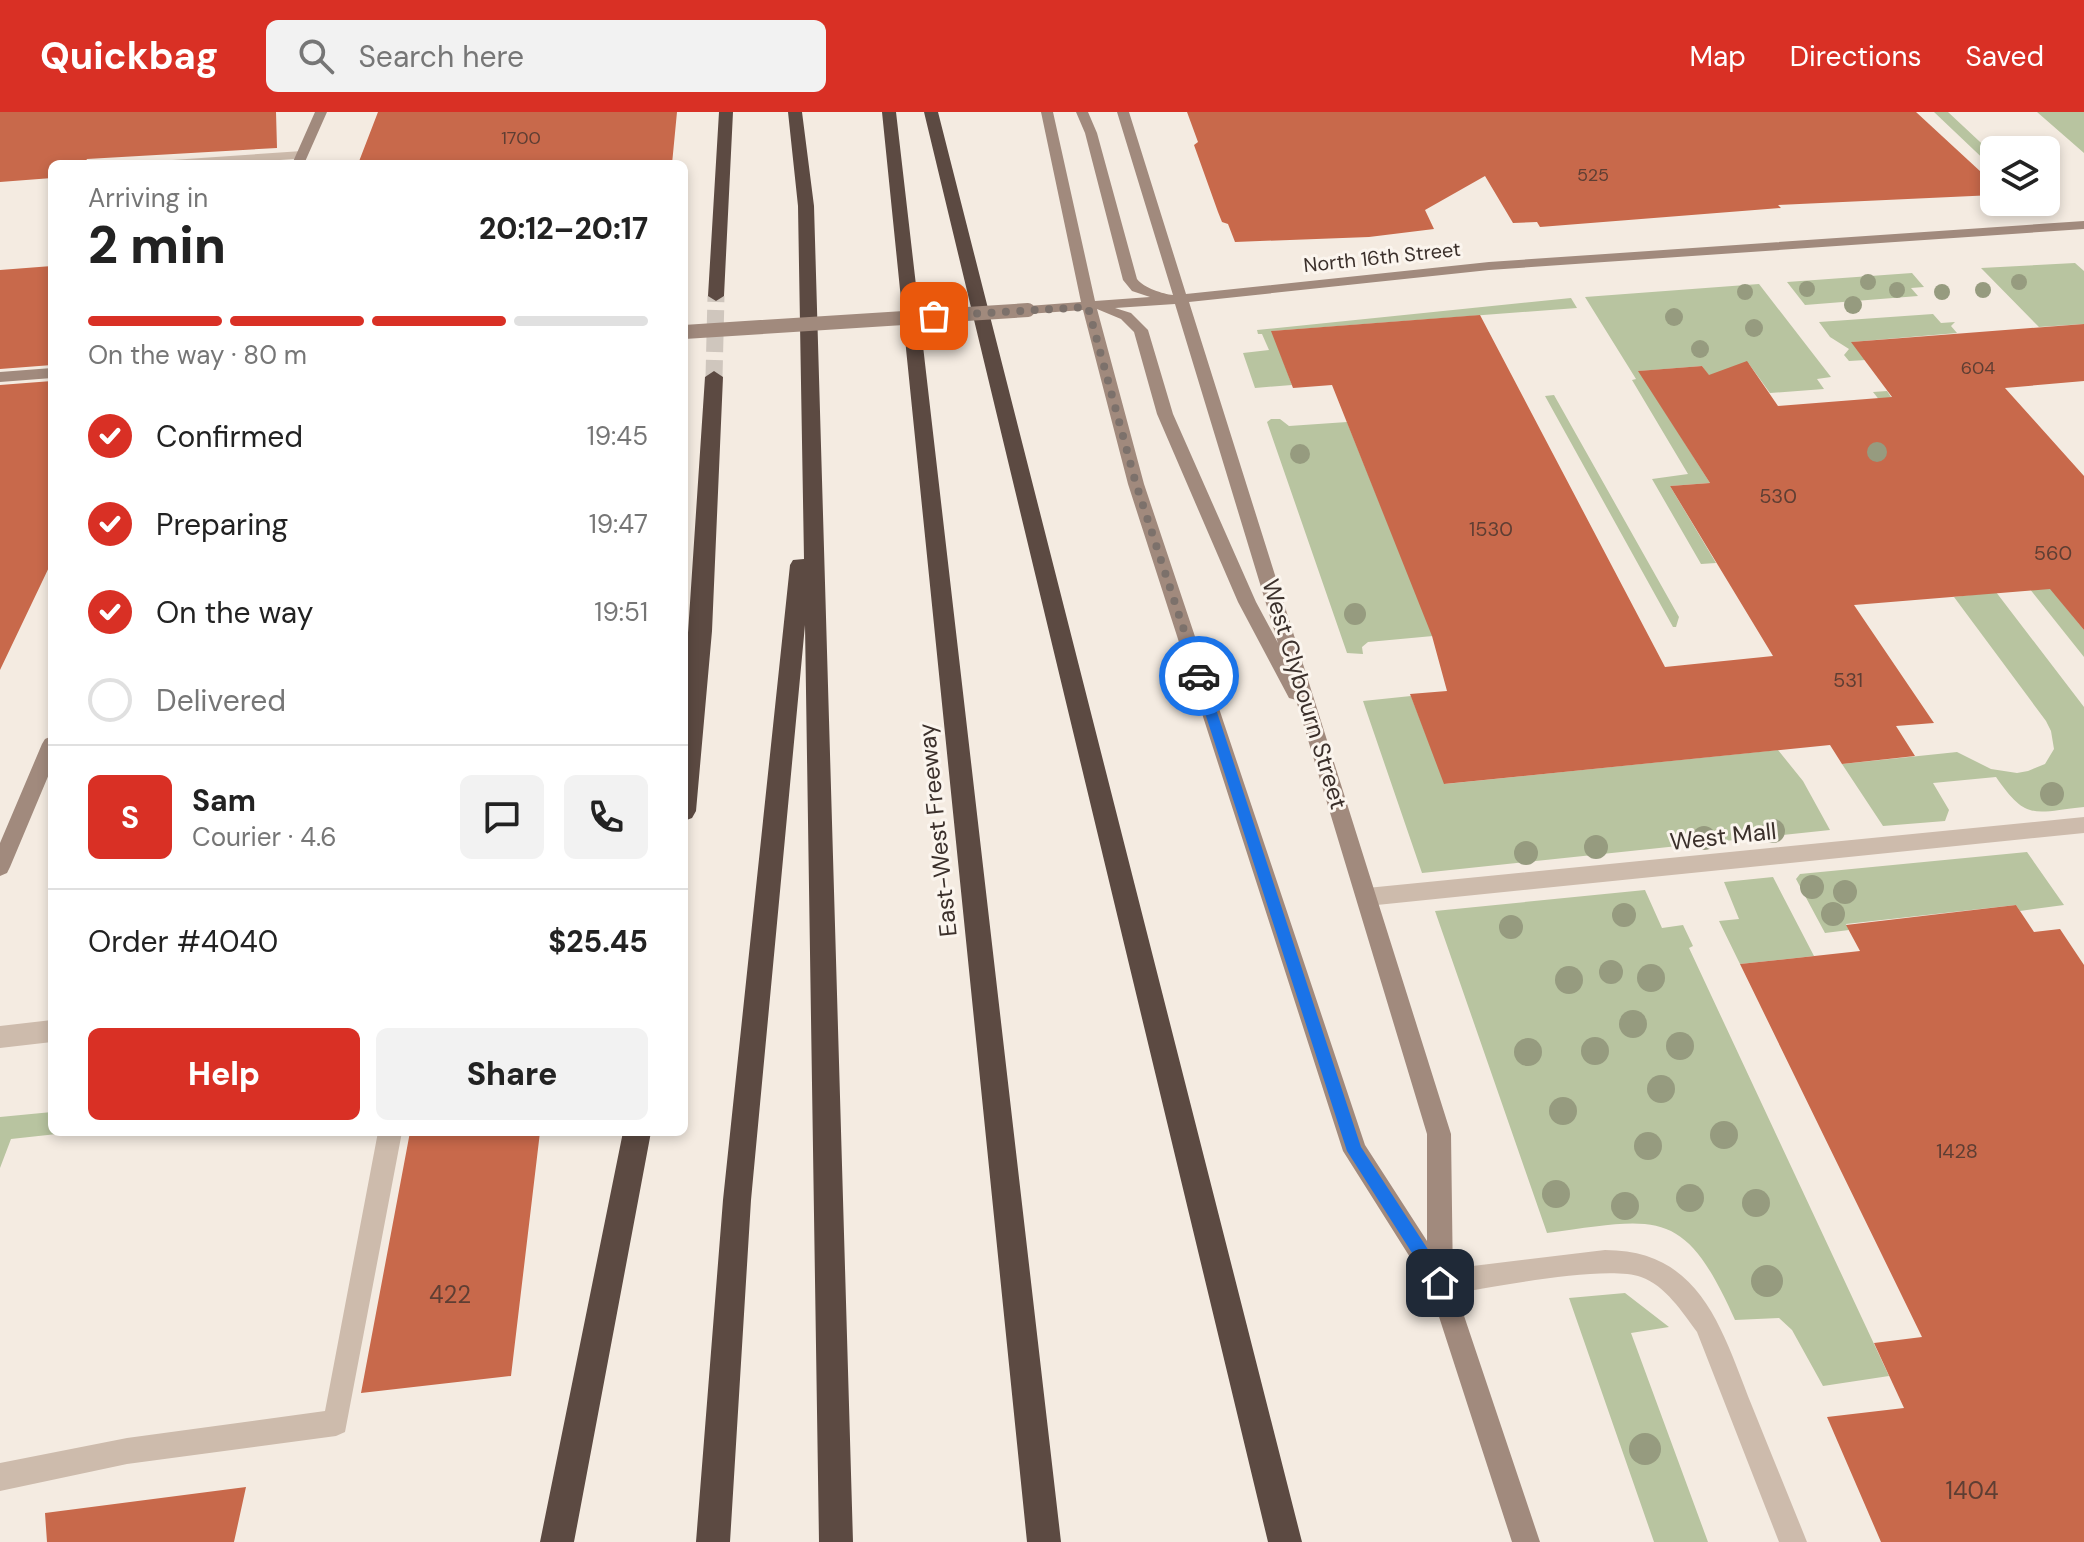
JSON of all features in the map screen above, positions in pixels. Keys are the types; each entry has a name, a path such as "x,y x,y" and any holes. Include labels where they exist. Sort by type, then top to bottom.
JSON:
{"highway":[{"path":"716,296 726,112"},
{"path":"795,112 806,206 836,1542"},
{"name":"East-West Freeway","path":"889,112 1044,1542"},
{"path":"931,112 1285,1542"},
{"path":"688,769 701,631 714,377"},
{"path":"713,1542 737,1200 810,459"},
{"path":"557,1542 636,1136"}],"street":[{"path":"274,160 300,159 321,112"},
{"name":"West Clybourn Street","path":"1047,112 1088,307 1136,484 1355,1151 1440,1283 1526,1542"},
{"path":"1082,112 1091,133 1130,280 1147,293 1181,299"},
{"name":"West Clybourn Street","path":"1123,112 1439,1134 1440,1283"},
{"name":"North 16th Street","path":"688,332 1088,307 1489,266 2084,225"},
{"path":"1088,307 1116,311 1141,330 1165,414 1228,559 1247,602 1318,735"},
{"path":"0,377 48,373"},
{"path":"0,867 48,753"},
{"name":"West Mall","path":"1367,897 2084,825"},
{"path":"0,1037 48,1031"},
{"path":"0,1477 127,1451 336,1423 389,1136"},
{"path":"1440,1283 1612,1261 1641,1264 1667,1279 1692,1302 1706,1324 1793,1542"}],"green space":[{"path":"1934,112 1948,112 1980,142 1980,156"},
{"path":"2037,112 2084,112 2084,153"},
{"path":"2075,263 2084,271 2084,324 2039,327 1981,268"},
{"path":"1912,273 1924,287 1911,288 1918,296 1805,305 1787,282"},
{"path":"1759,284 1831,377 1817,379 1824,389 1770,393 1749,364 1714,383 1702,366 1639,371 1710,483 1670,486 1716,563 1701,564 1652,479 1688,474 1632,380 1636,379 1585,297"},
{"path":"1571,298 1577,308 1272,331 1292,385 1255,388 1243,353 1269,350 1257,330"},
{"path":"1933,314 1941,323 1955,322 1951,326 1957,333 1852,342 1866,360 1849,361 1844,355 1849,349 1830,337 1819,322"},
{"path":"1887,391 1891,397 1896,397 2084,630 2084,657 1873,392"},
{"path":"1554,395 1679,617 1676,627 1673,627 1545,396"},
{"path":"1280,419 1289,426 1347,422 1433,636 1368,642 1362,647 1363,654 1347,653 1267,422"},
{"path":"1996,592 2084,707 2084,807 2042,812 2024,808 1996,777 1933,783 1949,810 1945,821 1883,826 1842,764 1957,752 1991,769 2017,773 2045,764 2054,749 2046,721 1954,597"},
{"path":"1411,696 1445,784 1778,750 1803,781 1830,830 1422,873 1363,701"},
{"path":"2027,852 2064,905 2020,911 2016,905 1846,924 1849,930 1825,933 1796,879 1800,874"},
{"path":"1773,877 1814,956 1740,964 1719,921 1739,919 1724,882"},
{"path":"1645,890 1662,928 1683,925 1693,946 1689,948 1889,1376 1823,1386 1792,1330 1779,1318 1735,1320 1700,1256 1683,1238 1664,1228 1616,1224 1547,1233 1435,911"},
{"path":"48,1112 48,1135 11,1139 0,1168 0,1117"},
{"path":"1625,1293 1669,1327 1631,1333 1708,1542 1654,1542 1569,1298"}],"building":[{"path":"0,112 276,112 277,148 48,160 48,178 0,182"},
{"path":"378,112 677,112 672,160 360,160"},
{"path":"1187,112 1916,112 1980,171 1980,196 1778,205 1781,208 1540,227 1537,222 1513,223 1485,176 1425,210 1434,229 1369,237 1235,242 1228,224 1222,222 1218,212 1194,145 1198,142"},
{"path":"48,266 48,365 0,369 0,270"},
{"path":"1480,315 1665,667 1773,656 1670,486 1710,483 1638,371 1702,366 1709,375 1747,361 1778,406 1892,397 1851,342 2084,324 2084,381 2005,388 2084,476 2084,630 2050,589 1854,605 1934,723 1896,726 1915,756 1842,764 1830,745 1444,784 1410,694 1447,691 1432,636 1332,385 1293,388 1271,331"},
{"path":"48,381 48,569 0,670 0,385"},
{"path":"2016,905 2034,932 2060,929 2084,965 2084,1542 1881,1542 1827,1417 1904,1408 1874,1343 1922,1337 1740,964 1860,951 1846,925"},
{"path":"409,1136 540,1136 511,1376 361,1393"},
{"path":"246,1487 234,1542 47,1542 45,1513"}],"tunnel":[{"path":"714,377 716,296"}],"way so far":[{"path":"934,316 1088,307 1136,484 1199,676"}],"route":[{"path":"1199,676 1355,1151 1440,1283"}]}
